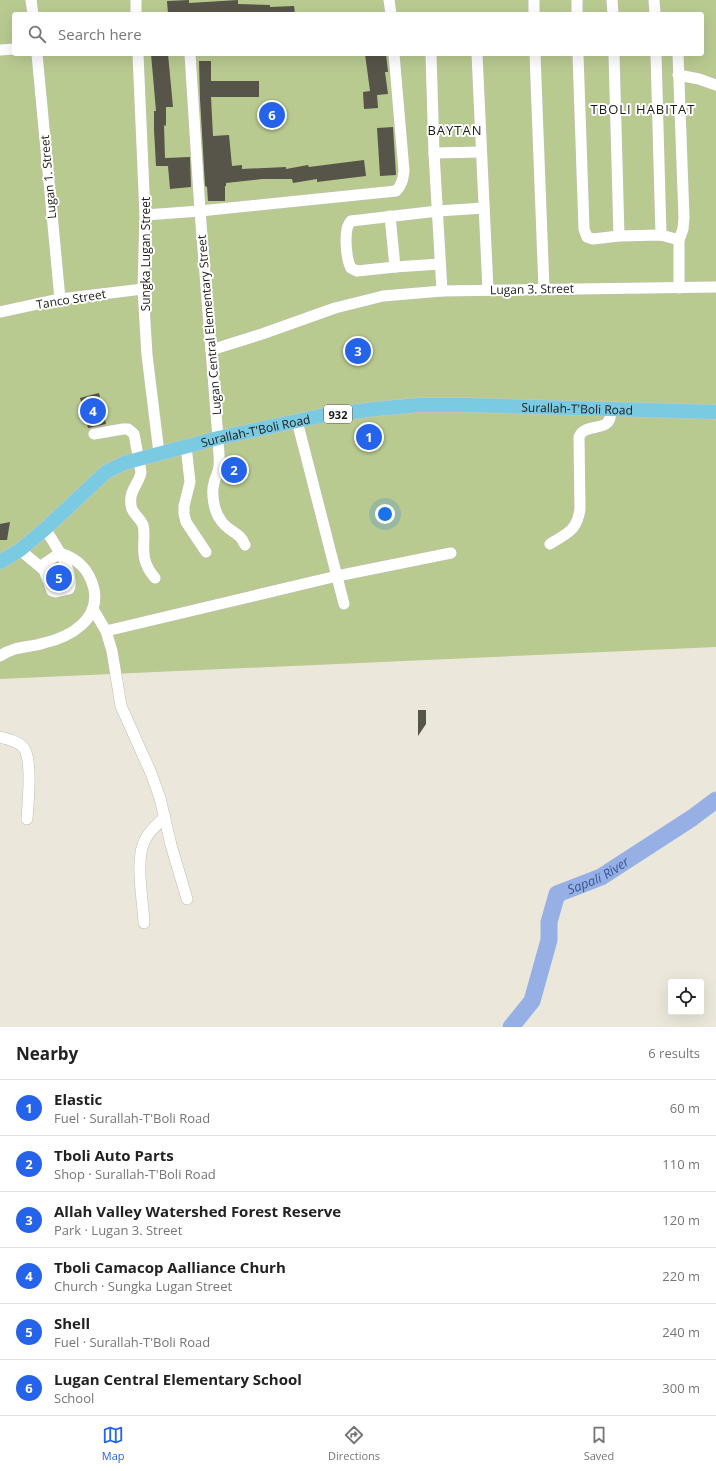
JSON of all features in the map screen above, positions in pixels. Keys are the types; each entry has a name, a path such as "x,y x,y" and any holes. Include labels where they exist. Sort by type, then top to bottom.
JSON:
{"main road":[{"name":"Surallah-T'Boli Road","path":"0,562 20,550 45,529 106,472 124,463 218,438 297,421 321,416 419,405 716,412"}],"street":[{"path":"31,0 33,12"},
{"path":"136,0 136,12"},
{"path":"389,0 390,12"},
{"path":"534,0 534,12"},
{"path":"577,0 577,12"},
{"path":"612,0 613,12"},
{"path":"654,0 655,12"},
{"path":"0,50 12,49"},
{"name":"Lugan 1. Street","path":"37,56 60,300"},
{"name":"Sungka Lugan Street","path":"138,56 145,215 143,289 148,355 159,453"},
{"name":"Lugan Central Elementary Street","path":"190,56 200,211 218,438 219,466 214,483 214,502 218,518 223,525 243,538 245,544"},
{"path":"145,215 200,211 396,191 400,187 403,180 404,171 394,56"},
{"path":"431,56 434,153 442,291"},
{"path":"477,56 488,290"},
{"path":"535,56 544,289"},
{"path":"578,56 584,229 587,237 593,239 619,236 661,235 679,240"},
{"path":"614,56 619,236"},
{"path":"656,56 661,235"},
{"path":"678,56 684,218 683,229 679,240 680,288"},
{"path":"678,75 699,79 716,85"},
{"path":"434,153 481,152"},
{"path":"440,264 357,271 351,268 348,262 346,231 348,224 351,221 438,210 484,208"},
{"path":"390,216 395,267"},
{"name":"Lugan 3. Street","path":"211,350 262,334 318,313 383,296 442,291 716,287"},
{"name":"Tanco Street","path":"0,312 60,300 143,289"},
{"path":"550,544 570,531 579,520 579,437 585,430 608,423 611,409"},
{"path":"297,421 344,604"},
{"path":"94,434 123,429 132,431 134,434 141,477 133,491 131,498 132,508 134,514 143,525 143,554 148,570 155,578"},
{"path":"186,446 190,482 184,506 184,514 186,522 206,552"},
{"path":"20,550 40,566 46,574 51,590 56,592 67,590 70,585 67,568 60,553 45,529"},
{"path":"40,566 60,553"},
{"path":"0,656 15,648 42,644 65,636 80,627 88,619 93,610 95,600 89,575 78,561 60,553"},
{"path":"106,631 337,576 451,553"},
{"path":"93,610 106,631 112,651 121,706 160,798 171,845 187,899"},
{"path":"0,737 18,743 24,748 27,755 29,777 27,818"},
{"path":"144,923 140,864 141,850 145,838 165,817"}],"green space":[{"path":"0,0 716,0 716,647 0,679"}],"building":[{"path":"189,0 189,3 238,0 238,4 270,5 270,7 294,6 295,12 168,12 167,1"},
{"path":"151,56 168,56 173,107 166,107 166,126 164,125 165,158 190,157 191,187 170,189 168,166 156,166 154,111 156,111"},
{"path":"365,56 386,56 388,72 385,72 388,94 377,95 378,108 364,109 363,92 370,91"},
{"path":"199,61 211,61 211,81 259,81 259,97 211,97 213,136 229,135 232,166 242,165 242,169 286,167 286,169 308,165 309,167 364,160 366,176 317,182 317,179 293,183 292,179 262,179 226,183 225,201 208,201 207,187 205,186"},
{"path":"393,127 396,175 380,176 377,128"},
{"path":"99,393 106,424 88,428 80,398"},
{"path":"10,522 7,540 0,540 0,524"},
{"path":"60,568 63,582 57,585 52,570"},
{"path":"418,710 426,710 426,724 418,736"}],"waterway":[{"name":"Sapali River","path":"511,1027 532,1001 549,940 549,922 557,894 601,877 692,818 716,800"}],"place":[{"name":"Lugan Central Elementary School","path":"272,115"},
{"name":"Allah Valley Watershed Forest Reserve","path":"358,351"},
{"name":"Tboli Camacop Aalliance Churh","path":"93,411"},
{"name":"Elastic","path":"369,437"},
{"name":"Tboli Auto Parts","path":"234,470"},
{"name":"Shell","path":"59,578"}],"district":[{"name":"TBOLI HABITAT","path":"643,109"},
{"name":"BAYTAN","path":"455,130"}]}
